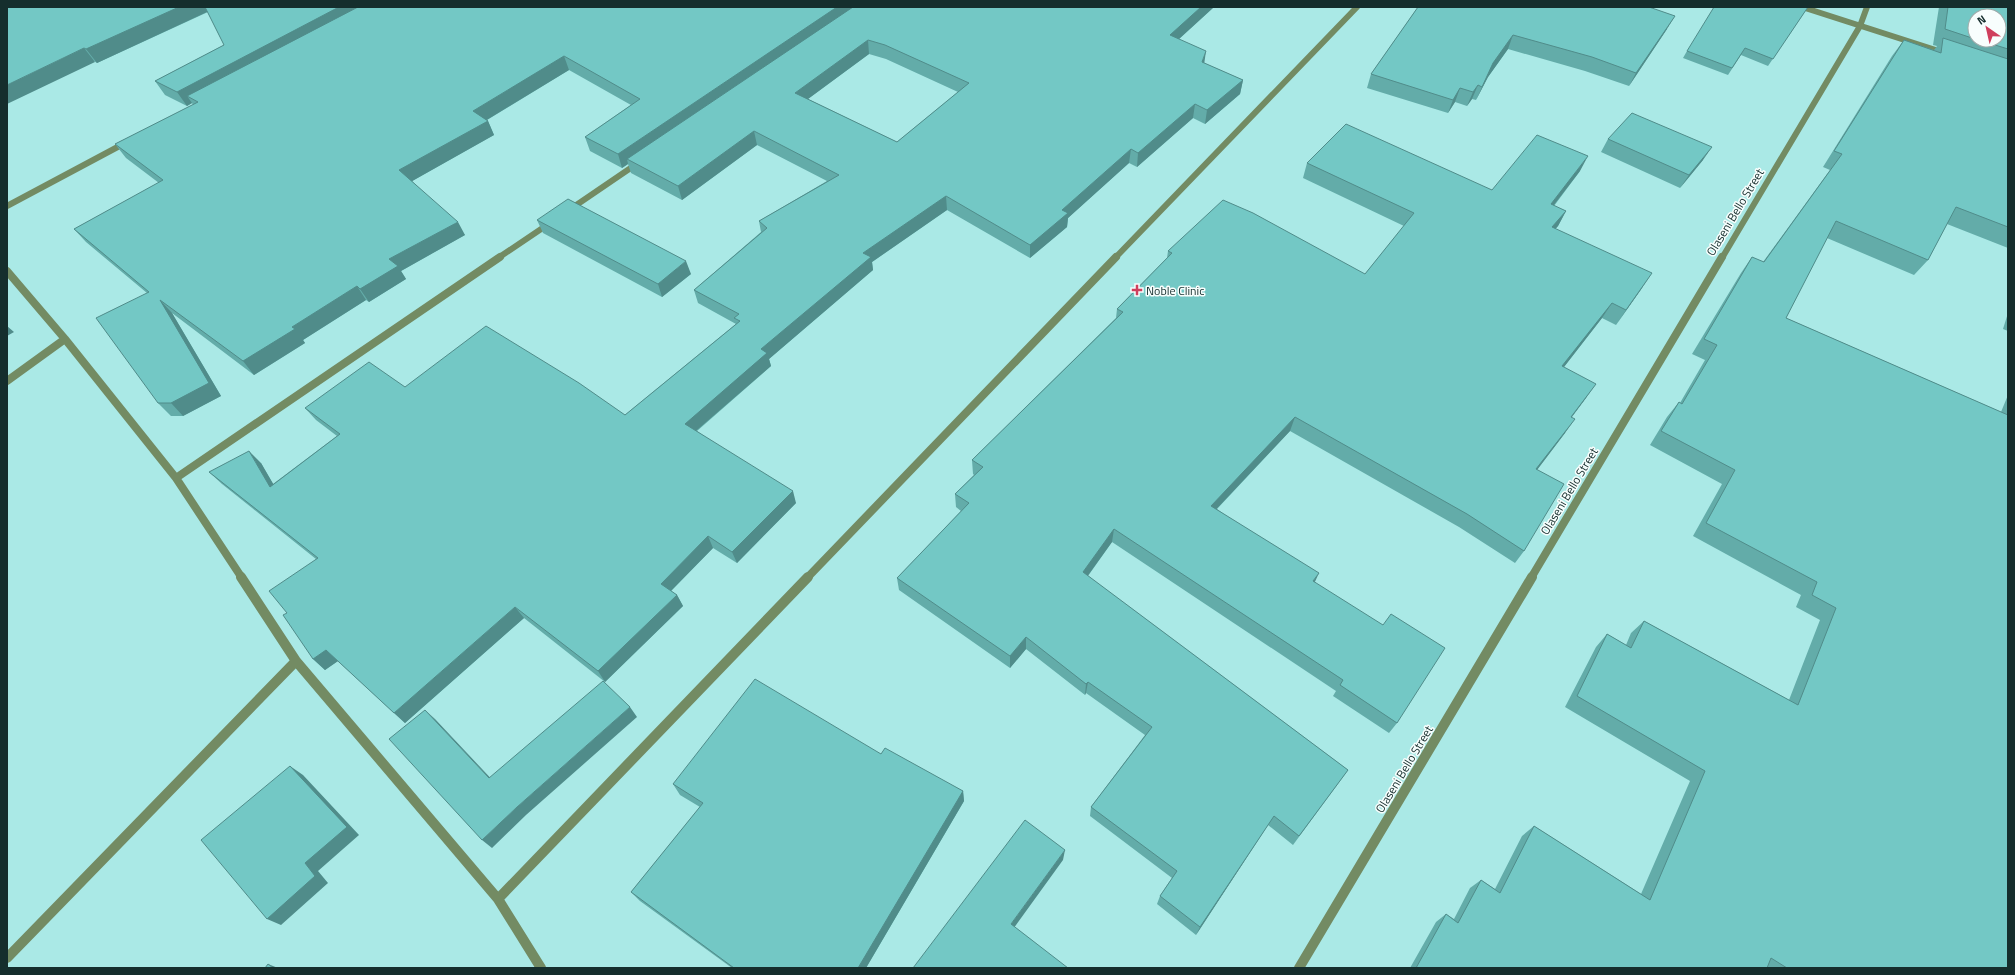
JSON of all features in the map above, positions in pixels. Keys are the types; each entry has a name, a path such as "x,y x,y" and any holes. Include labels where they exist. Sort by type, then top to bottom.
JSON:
{"street":[{"path":"498,899 1357,7"},
{"path":"1802,7 1950,55"},
{"name":"Olaseni Bello Street","path":"1299,968 1860,26 1867,7"},
{"path":"7,206 132,139"},
{"path":"564,213 643,160"},
{"path":"176,478 557,218"},
{"path":"7,271 65,339 176,478 296,661 498,899 541,968"},
{"path":"7,381 65,339"},
{"path":"7,958 296,661"}],"building":[{"path":"7,7 179,7 86,49 84,48 7,85"},
{"path":"205,7 339,7 177,92 155,81 224,45"},
{"path":"358,7 837,7 618,154 585,137 640,99 564,56 473,111 488,121 399,170 458,222 389,259 398,266 360,289 357,286 292,327 295,329 243,361 160,300 209,383 171,403 158,403 96,318 149,292 74,229 163,180 115,144 198,102 187,96"},
{"path":"853,7 1201,7 1170,35 1206,51 1202,62 1243,80 1207,110 1195,104 1138,153 1131,149 1062,210 1068,213 1030,245 946,196 863,253 871,257 761,349 767,353 685,424 793,491 732,552 708,536 661,584 677,595 598,671 515,607 394,713 326,650 313,659 283,615 287,613 269,591 318,558 209,472 249,451 270,487 340,434 305,408 369,362 405,387 486,326 579,383 625,415 740,321 734,318 739,314 694,290 767,228 759,221 839,175 754,131 678,186 627,159","holes":["868,40 885,45 969,83 897,142 795,93"]},
{"path":"1418,7 1649,7 1675,16 1636,73 1592,57 1513,35 1493,63 1482,87 1478,85 1473,92 1460,88 1453,100 1371,74"},
{"path":"1714,7 1808,7 1773,59 1745,48 1732,68 1687,51"},
{"path":"1948,7 2008,7 2008,49 2005,48 2007,48 2007,8 1967,8 1967,36 1945,29"},
{"path":"1943,38 1967,46 1967,48 1974,48 2008,59 2008,227 1956,207 1928,260 1836,221 1786,318 2008,415 2008,968 1787,968 1771,958 1767,968 1416,968 1446,914 1458,923 1481,880 1500,893 1534,826 1650,900 1705,771 1577,696 1607,634 1631,648 1644,621 1798,705 1836,608 1812,595 1817,582 1706,523 1735,470 1661,431 1679,402 1682,404 1717,345 1704,339 1752,257 1764,262 1842,154 1834,151 1904,40 1941,53"},
{"path":"1632,113 1712,147 1689,175 1608,139"},
{"path":"1346,124 1492,190 1537,135 1588,156 1551,204 1566,211 1552,227 1652,273 1626,310 1612,303 1562,366 1596,384 1571,417 1575,419 1536,469 1564,484 1524,551 1467,514 1295,417 1211,506 1319,573 1313,581 1383,625 1391,614 1445,648 1397,723 1340,685 1343,680 1114,529 1083,572 1348,770 1299,836 1274,816 1200,927 1160,896 1177,871 1091,807 1152,727 1088,682 1086,684 1026,637 1010,656 897,578 969,503 955,494 983,467 972,460 1123,312 1117,309 1172,253 1168,251 1223,200 1253,213 1365,274 1414,213 1307,163"},
{"path":"568,199 686,261 658,284 537,220"},
{"path":"755,679 881,754 885,748 963,791 858,968 734,968 631,892 703,803 673,784"},
{"path":"603,681 630,707 482,840 389,739 425,710 489,778"},
{"path":"290,766 347,827 305,863 315,876 267,919 201,840"},
{"path":"1025,820 1065,850 1011,924 1068,968 913,968"},
{"path":"268,964 273,968 265,968"}],"place":[{"name":"Noble Clinic","path":"1137,290"}]}
